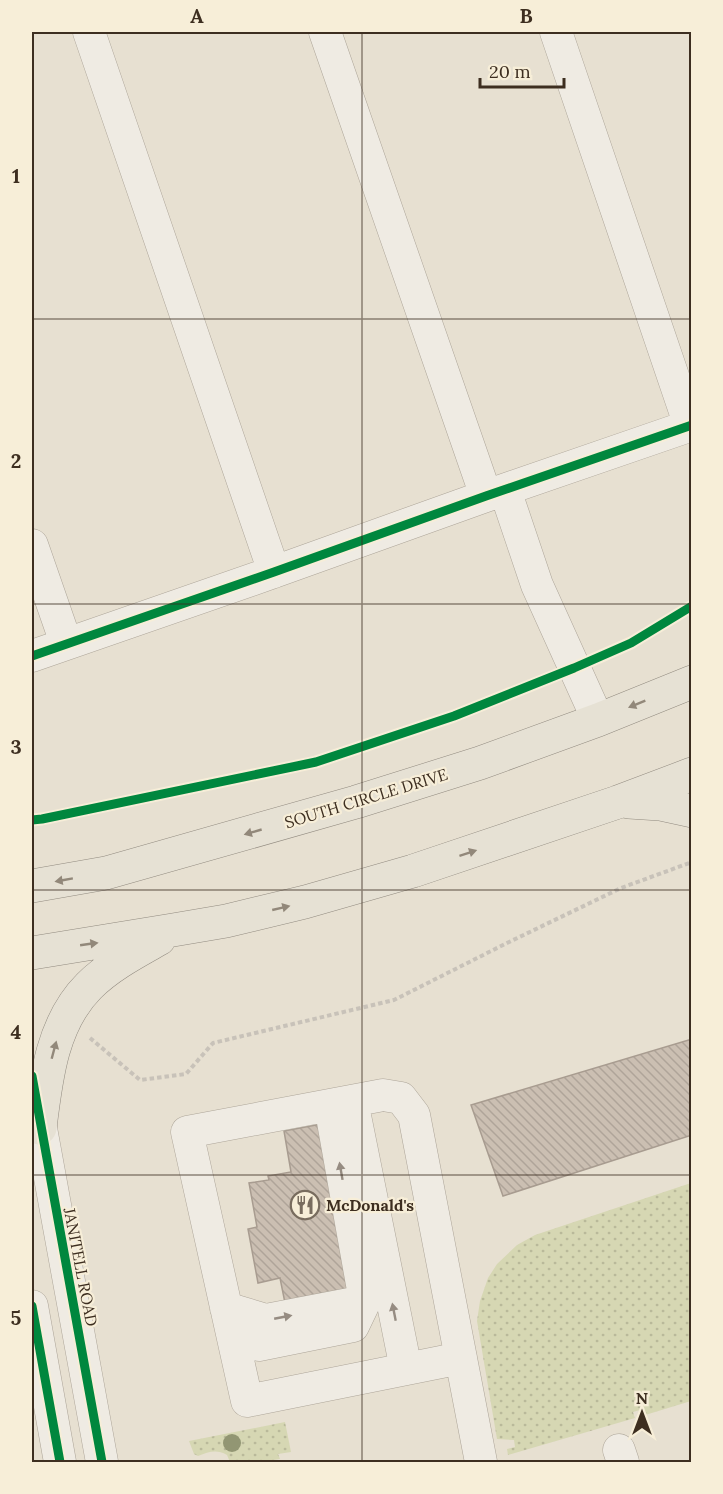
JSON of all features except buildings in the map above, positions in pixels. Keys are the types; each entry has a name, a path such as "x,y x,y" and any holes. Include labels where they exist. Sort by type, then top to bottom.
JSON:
{"main road":[{"name":"SOUTH CIRCLE DRIVE","path":"32,886 106,873 356,802 480,763 598,720 692,682"},
{"path":"32,953 226,921 305,903 413,871 618,802 692,774"},
{"path":"618,802 660,804 692,811"},
{"path":"40,1128 45,1087 55,1045 63,1022 74,1004 90,984 173,930"}],"street":[{"path":"89,32 274,572"},
{"path":"325,32 496,493 598,720"},
{"path":"32,656 691,425 556,32"},
{"path":"32,545 66,643"},
{"name":"JANITELL ROAD","path":"32,1076 102,1462"},
{"path":"461,1358 247,1401 187,1132 383,1095 401,1098 414,1115 482,1462"},
{"path":"229,1320 266,1320 365,1301 341,1103"},
{"path":"341,1103 406,1369"},
{"path":"32,1306 60,1462"}],"path":[{"path":"87,1036 140,1080 186,1074 213,1043 394,1000 621,888 692,862"}],"green space":[{"path":"691,1183 691,1401 642,1416 640,1410 633,1412 635,1418 508,1455 507,1449 515,1447 514,1440 497,1439 477,1321 480,1301 488,1278 497,1264 517,1245 535,1235"},
{"path":"285,1422 291,1452 278,1454 280,1459 261,1462 230,1462 227,1455 223,1453 209,1452 198,1456 194,1454 189,1441"}],"cycle path":[{"path":"32,656 692,425"},
{"path":"32,820 316,762 454,716 574,668 631,643 692,606"},
{"path":"32,1076 102,1462"},
{"path":"32,1306 60,1462"}],"place":[{"name":"McDonald's","path":"305,1205"}]}
